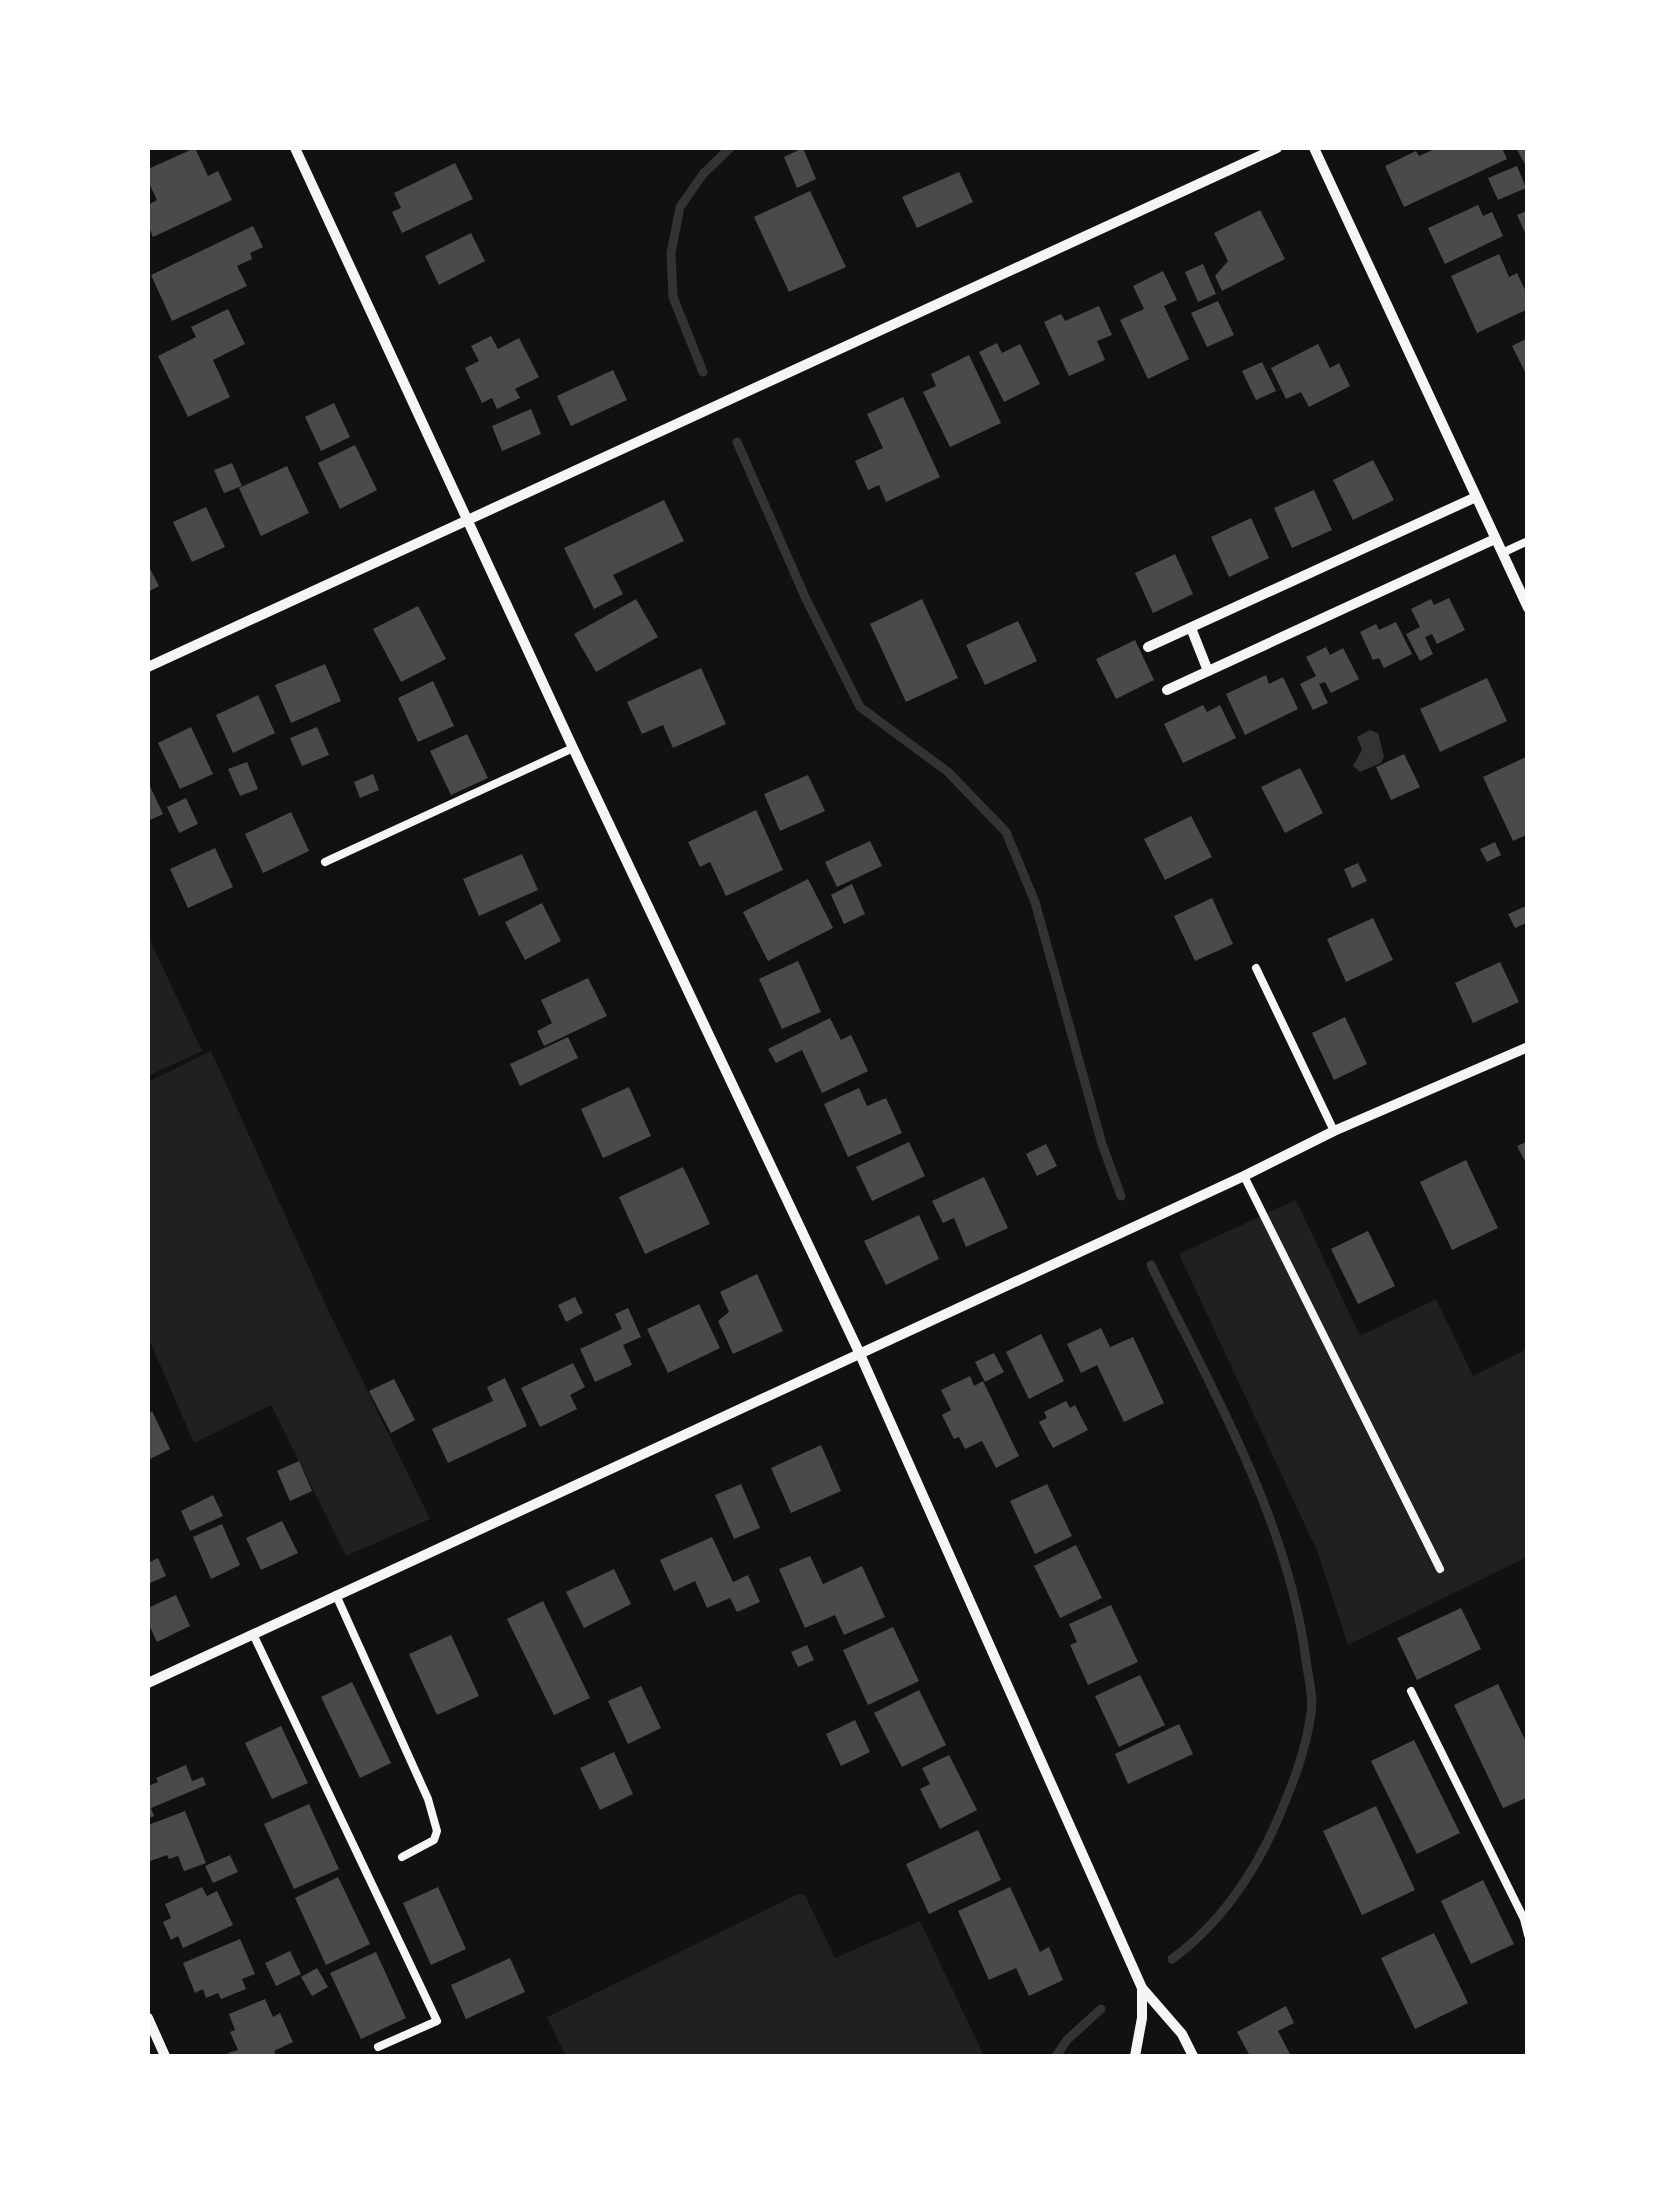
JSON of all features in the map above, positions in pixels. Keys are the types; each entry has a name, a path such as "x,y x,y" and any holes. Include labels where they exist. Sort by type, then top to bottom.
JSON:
{"street":[{"path":"295,148 859,1352 1142,1988 1182,2034 1193,2056"},
{"path":"148,668 1277,148"},
{"path":"1314,148 1528,608"},
{"path":"1148,647 1476,497"},
{"path":"1167,690 1495,539"},
{"path":"1191,628 1208,671"},
{"path":"148,1683 1334,1131 1528,1047"},
{"path":"1135,2056 1142,2018 1142,1988"},
{"path":"148,2018 165,2056"}],"lane":[{"path":"1502,553 1528,542"},
{"path":"325,862 573,748"},
{"path":"1256,968 1334,1131"},
{"path":"1244,1176 1440,1569"},
{"path":"336,1595 428,1799 437,1832 434,1840 402,1857"},
{"path":"253,1634 437,2021 378,2047"},
{"path":"1411,1691 1524,1918 1528,1935"}],"shaded area":[{"path":"1370,730 1378,733 1384,757 1381,763 1360,772 1353,766 1362,750 1357,737"},
{"path":"148,936 202,1051 148,1076"},
{"path":"211,1051 328,1310 430,1519 346,1556 271,1405 194,1443 148,1337 148,1082"},
{"path":"1296,1200 1360,1336 1436,1299 1473,1376 1527,1349 1527,1557 1348,1645 1318,1553 1179,1254"},
{"path":"796,1895 805,1895 835,1958 920,1921 984,2056 566,2056 547,2017"}],"building":[{"path":"195,148 208,176 218,171 232,200 153,237 148,225 148,205 157,200 148,181 148,169"},
{"path":"803,148 816,179 797,188 784,157"},
{"path":"1437,148 1502,148 1507,159 1404,207 1385,166 1416,151 1419,156"},
{"path":"1516,148 1528,148 1528,170"},
{"path":"455,163 473,199 402,233 392,212 401,208 394,193"},
{"path":"1517,166 1526,188 1498,200 1488,178"},
{"path":"959,172 973,202 917,228 902,197"},
{"path":"810,191 846,267 789,292 754,217"},
{"path":"1478,205 1483,216 1492,212 1503,236 1445,264 1428,228"},
{"path":"1260,210 1285,259 1222,291 1215,276 1228,261 1214,233"},
{"path":"1528,210 1528,239 1517,215"},
{"path":"253,226 263,247 250,253 252,259 237,266 247,286 172,321 151,275"},
{"path":"471,233 485,261 439,285 425,256"},
{"path":"1499,254 1509,277 1517,273 1528,296 1528,309 1477,333 1451,276"},
{"path":"1203,264 1216,294 1198,302 1185,272"},
{"path":"1163,271 1177,300 1164,306 1189,359 1148,379 1120,320 1144,309 1133,286"},
{"path":"1218,301 1234,335 1207,347 1191,313"},
{"path":"1099,306 1112,335 1097,341 1105,360 1069,376 1044,322 1061,314 1065,321"},
{"path":"228,309 245,344 213,360 230,397 188,417 158,356 196,337 191,327"},
{"path":"491,336 498,349 519,338 539,377 515,389 520,398 497,409 492,398 482,403 465,368 479,361 471,346"},
{"path":"1528,338 1528,378 1512,346"},
{"path":"997,343 1002,353 1020,344 1040,384 1004,402 979,352"},
{"path":"1318,344 1330,368 1339,363 1350,386 1309,407 1301,392 1286,399 1271,368"},
{"path":"969,355 1001,423 950,447 923,392 936,386 931,374"},
{"path":"1262,362 1276,391 1256,400 1242,371"},
{"path":"613,370 627,400 571,426 557,396"},
{"path":"903,397 940,477 886,502 879,485 868,490 855,461 883,448 867,414"},
{"path":"334,403 350,437 321,451 305,417"},
{"path":"531,409 541,434 502,451 492,426"},
{"path":"355,445 377,490 340,509 318,463"},
{"path":"1373,460 1394,500 1353,520 1333,480"},
{"path":"232,463 242,486 224,493 214,470"},
{"path":"287,466 309,513 261,536 239,488"},
{"path":"1314,490 1332,530 1292,548 1274,508"},
{"path":"664,500 684,541 613,575 623,594 594,609 564,548"},
{"path":"206,507 225,547 192,562 173,522"},
{"path":"1251,518 1269,558 1229,577 1211,537"},
{"path":"1175,554 1193,594 1153,613 1135,573"},
{"path":"148,565 159,586 148,592"},
{"path":"1449,598 1465,630 1437,644 1432,634 1425,637 1433,654 1420,661 1406,634 1420,627 1411,609 1431,599 1434,605"},
{"path":"636,599 658,637 596,672 574,634"},
{"path":"922,599 958,678 906,702 870,624"},
{"path":"418,606 446,659 401,682 373,629"},
{"path":"1018,621 1037,661 985,685 966,645"},
{"path":"1396,622 1412,654 1384,668 1379,658 1373,660 1360,632 1376,624 1379,630"},
{"path":"1135,640 1154,680 1116,699 1096,659"},
{"path":"1326,647 1330,655 1343,648 1359,679 1331,693 1325,682 1319,684 1328,703 1313,710 1300,684 1316,676 1306,657"},
{"path":"325,664 341,701 291,723 275,685"},
{"path":"701,668 726,724 673,748 663,725 642,734 627,702"},
{"path":"1266,675 1269,684 1283,677 1298,709 1245,735 1226,694"},
{"path":"1487,678 1507,721 1440,752 1420,709"},
{"path":"433,681 454,726 418,742 398,698"},
{"path":"258,695 275,733 233,753 216,715"},
{"path":"1203,705 1207,712 1220,705 1236,738 1183,763 1164,724"},
{"path":"191,727 213,774 180,789 158,743"},
{"path":"317,727 329,755 302,766 290,738"},
{"path":"467,734 488,778 451,795 430,751"},
{"path":"1404,754 1420,787 1391,800 1376,767"},
{"path":"1528,756 1528,834 1513,841 1483,777"},
{"path":"247,762 258,789 240,796 228,769"},
{"path":"1300,768 1323,813 1285,833 1261,787"},
{"path":"373,774 379,790 360,798 354,782"},
{"path":"808,775 825,811 780,831 764,794"},
{"path":"148,782 163,814 148,821"},
{"path":"186,798 198,824 179,833 167,807"},
{"path":"756,810 783,870 726,896 710,862 700,867 688,842"},
{"path":"291,812 309,851 263,873 245,834"},
{"path":"1191,816 1212,857 1165,880 1144,839"},
{"path":"870,841 882,866 837,887 825,862"},
{"path":"1495,842 1501,855 1487,862 1480,849"},
{"path":"215,848 233,887 188,908 170,869"},
{"path":"522,854 538,890 479,916 463,879"},
{"path":"1358,863 1367,881 1352,888 1344,869"},
{"path":"808,879 833,928 768,961 743,912"},
{"path":"852,884 865,914 844,924 831,895"},
{"path":"1212,898 1233,944 1195,961 1174,916"},
{"path":"542,903 561,941 525,960 505,922"},
{"path":"1528,905 1528,922 1515,928 1508,914"},
{"path":"1373,918 1393,960 1346,982 1327,939"},
{"path":"798,961 821,1012 782,1029 759,979"},
{"path":"1500,962 1519,1002 1473,1023 1455,983"},
{"path":"588,978 607,1016 544,1046 537,1031 552,1023 541,1000"},
{"path":"1345,1017 1367,1064 1334,1080 1312,1033"},
{"path":"830,1018 841,1040 851,1035 868,1071 822,1093 802,1050 776,1063 768,1049"},
{"path":"568,1037 578,1058 520,1086 510,1064"},
{"path":"629,1087 651,1136 603,1158 581,1109"},
{"path":"859,1088 867,1106 886,1098 902,1133 848,1157 824,1104"},
{"path":"1528,1141 1528,1167 1517,1146"},
{"path":"909,1142 925,1176 872,1201 856,1167"},
{"path":"1046,1144 1057,1166 1037,1176 1026,1154"},
{"path":"1466,1160 1498,1228 1452,1250 1420,1182"},
{"path":"683,1167 710,1224 645,1254 619,1197"},
{"path":"984,1177 1008,1228 966,1247 954,1218 943,1223 932,1201"},
{"path":"919,1215 939,1259 886,1285 864,1241"},
{"path":"1368,1231 1395,1286 1358,1304 1331,1249"},
{"path":"757,1274 783,1331 733,1354 718,1321 729,1312 720,1292"},
{"path":"575,1297 583,1313 566,1322 558,1305"},
{"path":"699,1304 720,1348 668,1373 647,1329"},
{"path":"628,1308 641,1337 623,1345 632,1365 595,1382 580,1349 622,1329 615,1314"},
{"path":"1101,1328 1110,1347 1133,1337 1164,1403 1124,1422 1097,1365 1081,1373 1067,1344"},
{"path":"1041,1334 1064,1381 1029,1399 1006,1352"},
{"path":"994,1353 1004,1372 985,1382 975,1362"},
{"path":"573,1363 585,1387 570,1395 577,1409 540,1427 521,1388"},
{"path":"970,1376 974,1386 983,1381 1019,1456 996,1468 982,1441 965,1449 959,1437 954,1439 942,1415 951,1410 941,1390"},
{"path":"505,1378 527,1426 448,1463 432,1429 493,1401 487,1387"},
{"path":"394,1379 415,1420 391,1433 369,1391"},
{"path":"1066,1401 1070,1408 1075,1405 1088,1430 1053,1448 1039,1422 1047,1418 1044,1412"},
{"path":"152,1411 170,1449 148,1460 148,1414"},
{"path":"821,1445 841,1491 791,1513 771,1468"},
{"path":"299,1461 312,1491 290,1501 277,1471"},
{"path":"741,1484 760,1528 734,1539 715,1495"},
{"path":"1047,1484 1072,1536 1035,1554 1010,1501"},
{"path":"213,1495 223,1516 190,1531 181,1511"},
{"path":"282,1521 298,1553 261,1570 246,1538"},
{"path":"222,1524 240,1565 211,1579 193,1537"},
{"path":"712,1537 733,1582 748,1575 760,1602 737,1612 730,1598 707,1608 695,1581 674,1591 660,1560"},
{"path":"1076,1545 1102,1598 1060,1618 1034,1566"},
{"path":"810,1556 823,1584 862,1566 885,1617 844,1635 835,1615 805,1628 779,1569"},
{"path":"158,1558 166,1576 148,1584 148,1563"},
{"path":"614,1569 631,1604 584,1628 566,1592"},
{"path":"176,1595 190,1626 157,1642 148,1623 148,1608"},
{"path":"543,1601 590,1698 554,1715 507,1619"},
{"path":"1111,1605 1138,1662 1088,1685 1070,1645 1077,1642 1069,1624"},
{"path":"1461,1608 1481,1649 1417,1680 1397,1638"},
{"path":"893,1627 919,1681 868,1705 843,1650"},
{"path":"451,1635 479,1696 437,1715 409,1654"},
{"path":"807,1645 814,1660 798,1667 791,1652"},
{"path":"1140,1675 1165,1725 1119,1747 1095,1696"},
{"path":"352,1682 391,1763 360,1778 321,1697"},
{"path":"1498,1684 1528,1746 1528,1797 1503,1808 1454,1705"},
{"path":"641,1686 661,1728 628,1744 608,1701"},
{"path":"919,1690 946,1745 902,1767 874,1713"},
{"path":"855,1720 870,1752 841,1766 826,1734"},
{"path":"1179,1724 1193,1754 1128,1784 1115,1754"},
{"path":"281,1726 308,1783 272,1799 245,1743"},
{"path":"1414,1740 1460,1833 1417,1854 1371,1761"},
{"path":"614,1752 633,1794 600,1810 580,1768"},
{"path":"949,1755 977,1810 940,1829 920,1789 930,1784 922,1768"},
{"path":"186,1765 192,1781 203,1777 206,1785 151,1808 154,1816 148,1819 148,1786 158,1782 156,1778"},
{"path":"309,1804 339,1869 294,1889 264,1824"},
{"path":"1376,1806 1415,1890 1362,1915 1323,1831"},
{"path":"185,1811 206,1863 184,1871 178,1856 150,1861 148,1825"},
{"path":"978,1830 1001,1880 929,1914 906,1864"},
{"path":"230,1855 238,1872 213,1883 205,1866"},
{"path":"338,1877 370,1944 326,1965 295,1898"},
{"path":"1483,1880 1514,1944 1471,1964 1441,1901"},
{"path":"202,1887 207,1896 217,1891 233,1925 183,1948 178,1936 171,1940 163,1922 171,1918 165,1904"},
{"path":"438,1887 466,1949 431,1965 403,1903"},
{"path":"1010,1887 1040,1952 1049,1947 1063,1980 1029,1996 1016,1968 989,1980 958,1911"},
{"path":"1434,1933 1468,2003 1415,2029 1381,1958"},
{"path":"240,1939 255,1974 242,1979 246,1989 221,1999 218,1993 206,1998 203,1989 195,1993 183,1963"},
{"path":"290,1951 301,1974 276,1986 265,1963"},
{"path":"376,1952 406,2018 361,2039 330,1973"},
{"path":"510,1958 525,1992 466,2019 451,1985"},
{"path":"317,1968 328,1987 312,1996 301,1977"},
{"path":"265,1999 273,2017 280,2013 293,2042 274,2051 277,2056 230,2056 228,2053 238,2050 230,2032 235,2030 229,2014"},
{"path":"1286,2006 1294,2023 1278,2031 1291,2056 1250,2056 1237,2032"}],"waterway":[{"path":"703,372 673,297 671,253 680,207 703,174 730,148"},
{"path":"737,442 806,599 860,707 948,772 1006,832 1035,902 1102,1144 1121,1196"},
{"path":"1151,1265 1222,1408 1265,1506 1297,1608 1312,1700 1298,1768 1258,1860 1220,1914 1172,1959"},
{"path":"1056,2056 1067,2040 1101,2009"}]}
